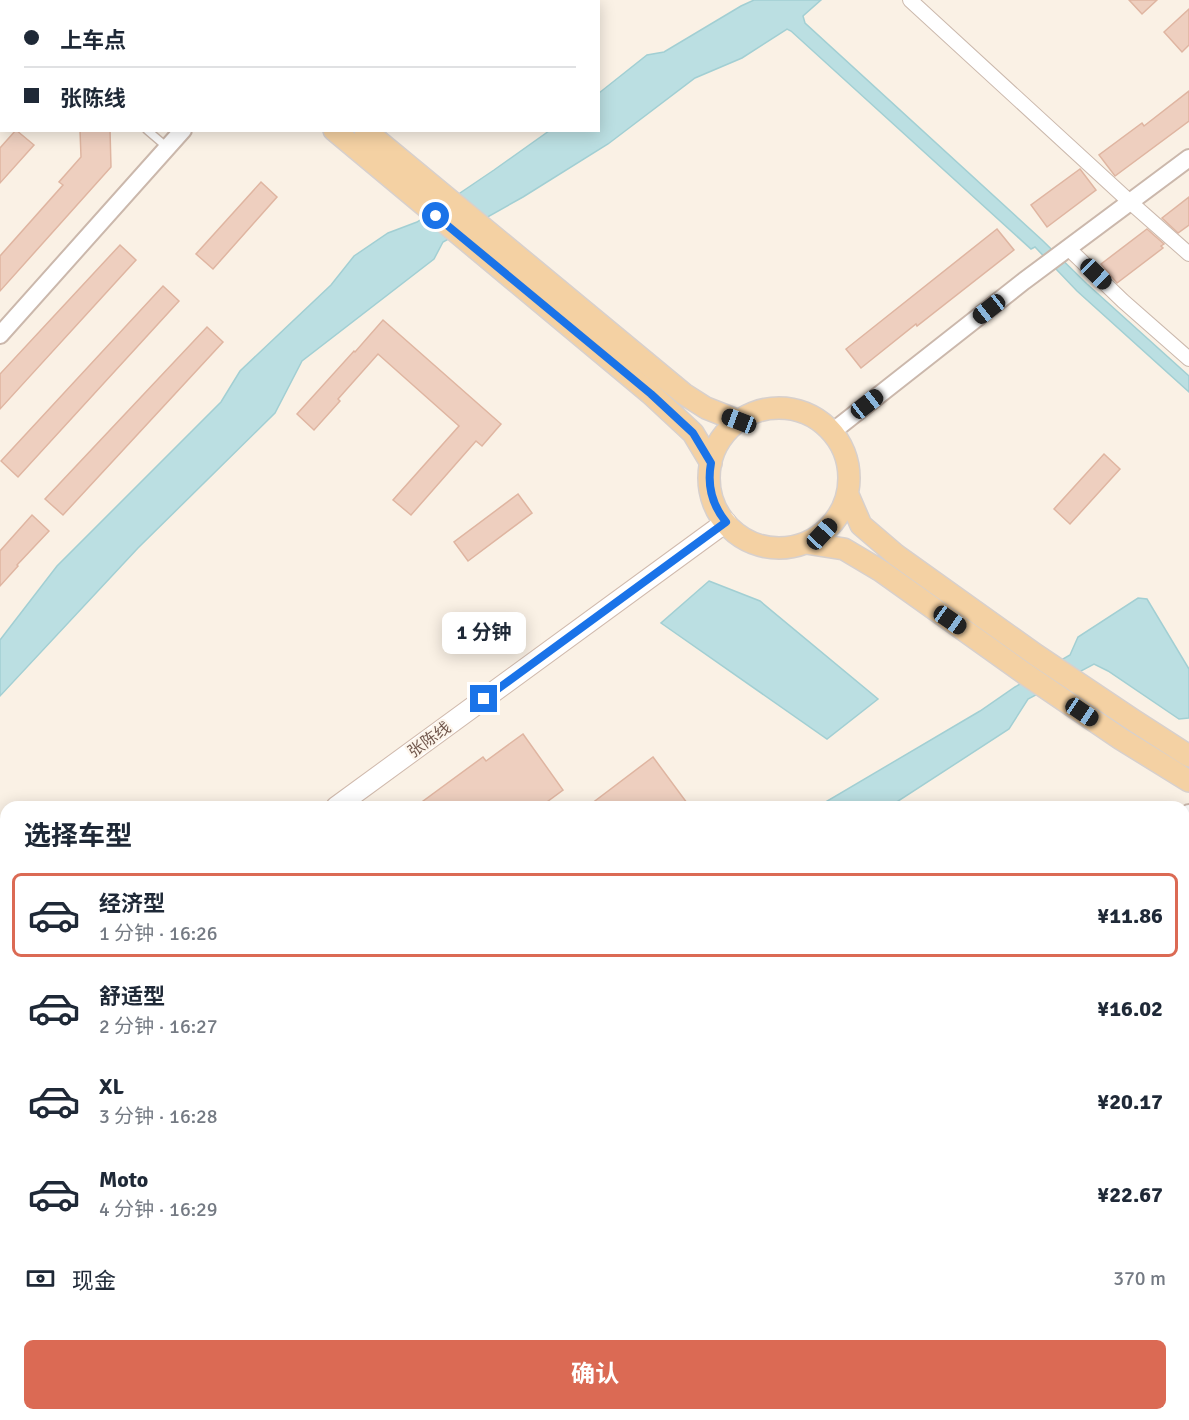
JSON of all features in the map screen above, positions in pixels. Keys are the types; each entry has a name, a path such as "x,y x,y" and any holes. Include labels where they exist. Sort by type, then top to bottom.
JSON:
{"main road":[{"path":"337,132 429,196"},
{"path":"367,132 429,196 693,433 711,463"},
{"path":"477,237 684,394 706,408 739,421"},
{"path":"785,408 802,411 818,419 832,432 841,444 849,464 848,495 838,517 822,534 806,543 790,548 773,548 753,544 732,531 718,512 711,493 709,473 713,455 722,437 739,421 760,410 785,408"},
{"path":"848,495 861,525 896,555 1036,655 1189,756"},
{"name":"张陈线","path":"344,801 726,522"},
{"path":"806,543 844,549 880,571 1034,679 1189,781"}],"street":[{"path":"910,0 1189,254"},
{"path":"0,335 181,132"},
{"path":"832,432 1024,281 1189,158"},
{"path":"1068,248 1123,301 1189,359"}],"lane":[{"path":"149,132 168,148"}],"water":[{"path":"754,0 821,0 803,16 805,23 1189,376 1189,392 1077,291 1035,247 1031,249 787,29 742,58 695,78 608,144 523,197 443,242 434,259 302,361 275,413 138,548 0,696 0,640 57,566 221,402 240,371 331,285 354,256 388,233 417,222 548,132 600,132 600,92 647,55 664,52"},
{"path":"709,581 760,601 878,699 827,739 661,623"},
{"path":"1138,598 1147,599 1189,669 1189,718 1179,719 1094,664 1028,699 1009,729 898,801 827,801 1070,655 1078,637"}],"building":[{"path":"1129,0 1157,0 1142,14"},
{"path":"1189,9 1189,45 1182,52 1164,32"},
{"path":"1189,91 1189,121 1115,176 1099,155 1142,123 1144,126"},
{"path":"14,132 18,132 34,145 0,183 0,148"},
{"path":"80,132 110,132 111,167 0,291 0,256 63,185 59,182 81,157"},
{"path":"1080,169 1096,190 1047,227 1031,205"},
{"path":"261,182 277,197 213,269 196,254"},
{"path":"1189,197 1189,225 1178,233 1162,218"},
{"path":"997,229 1014,250 861,368 846,349"},
{"path":"1147,229 1164,244 1161,246 1163,248 1117,283 1101,264"},
{"path":"120,245 136,260 0,409 0,374"},
{"path":"163,286 179,301 18,477 1,461"},
{"path":"383,320 501,424 482,446 476,441 411,515 393,500 459,426 378,354 314,430 297,414"},
{"path":"207,327 223,342 63,515 45,499"},
{"path":"1104,454 1120,469 1070,524 1054,509"},
{"path":"518,494 532,513 468,561 454,542"},
{"path":"32,515 49,531 0,586 0,551"},
{"path":"523,734 563,790 548,801 423,801 483,757 486,761"},
{"path":"653,757 686,801 595,801"}],"route":[{"path":"436,216 651,394 693,433 711,463 709,473 711,493 718,512 726,522 484,699"}]}
